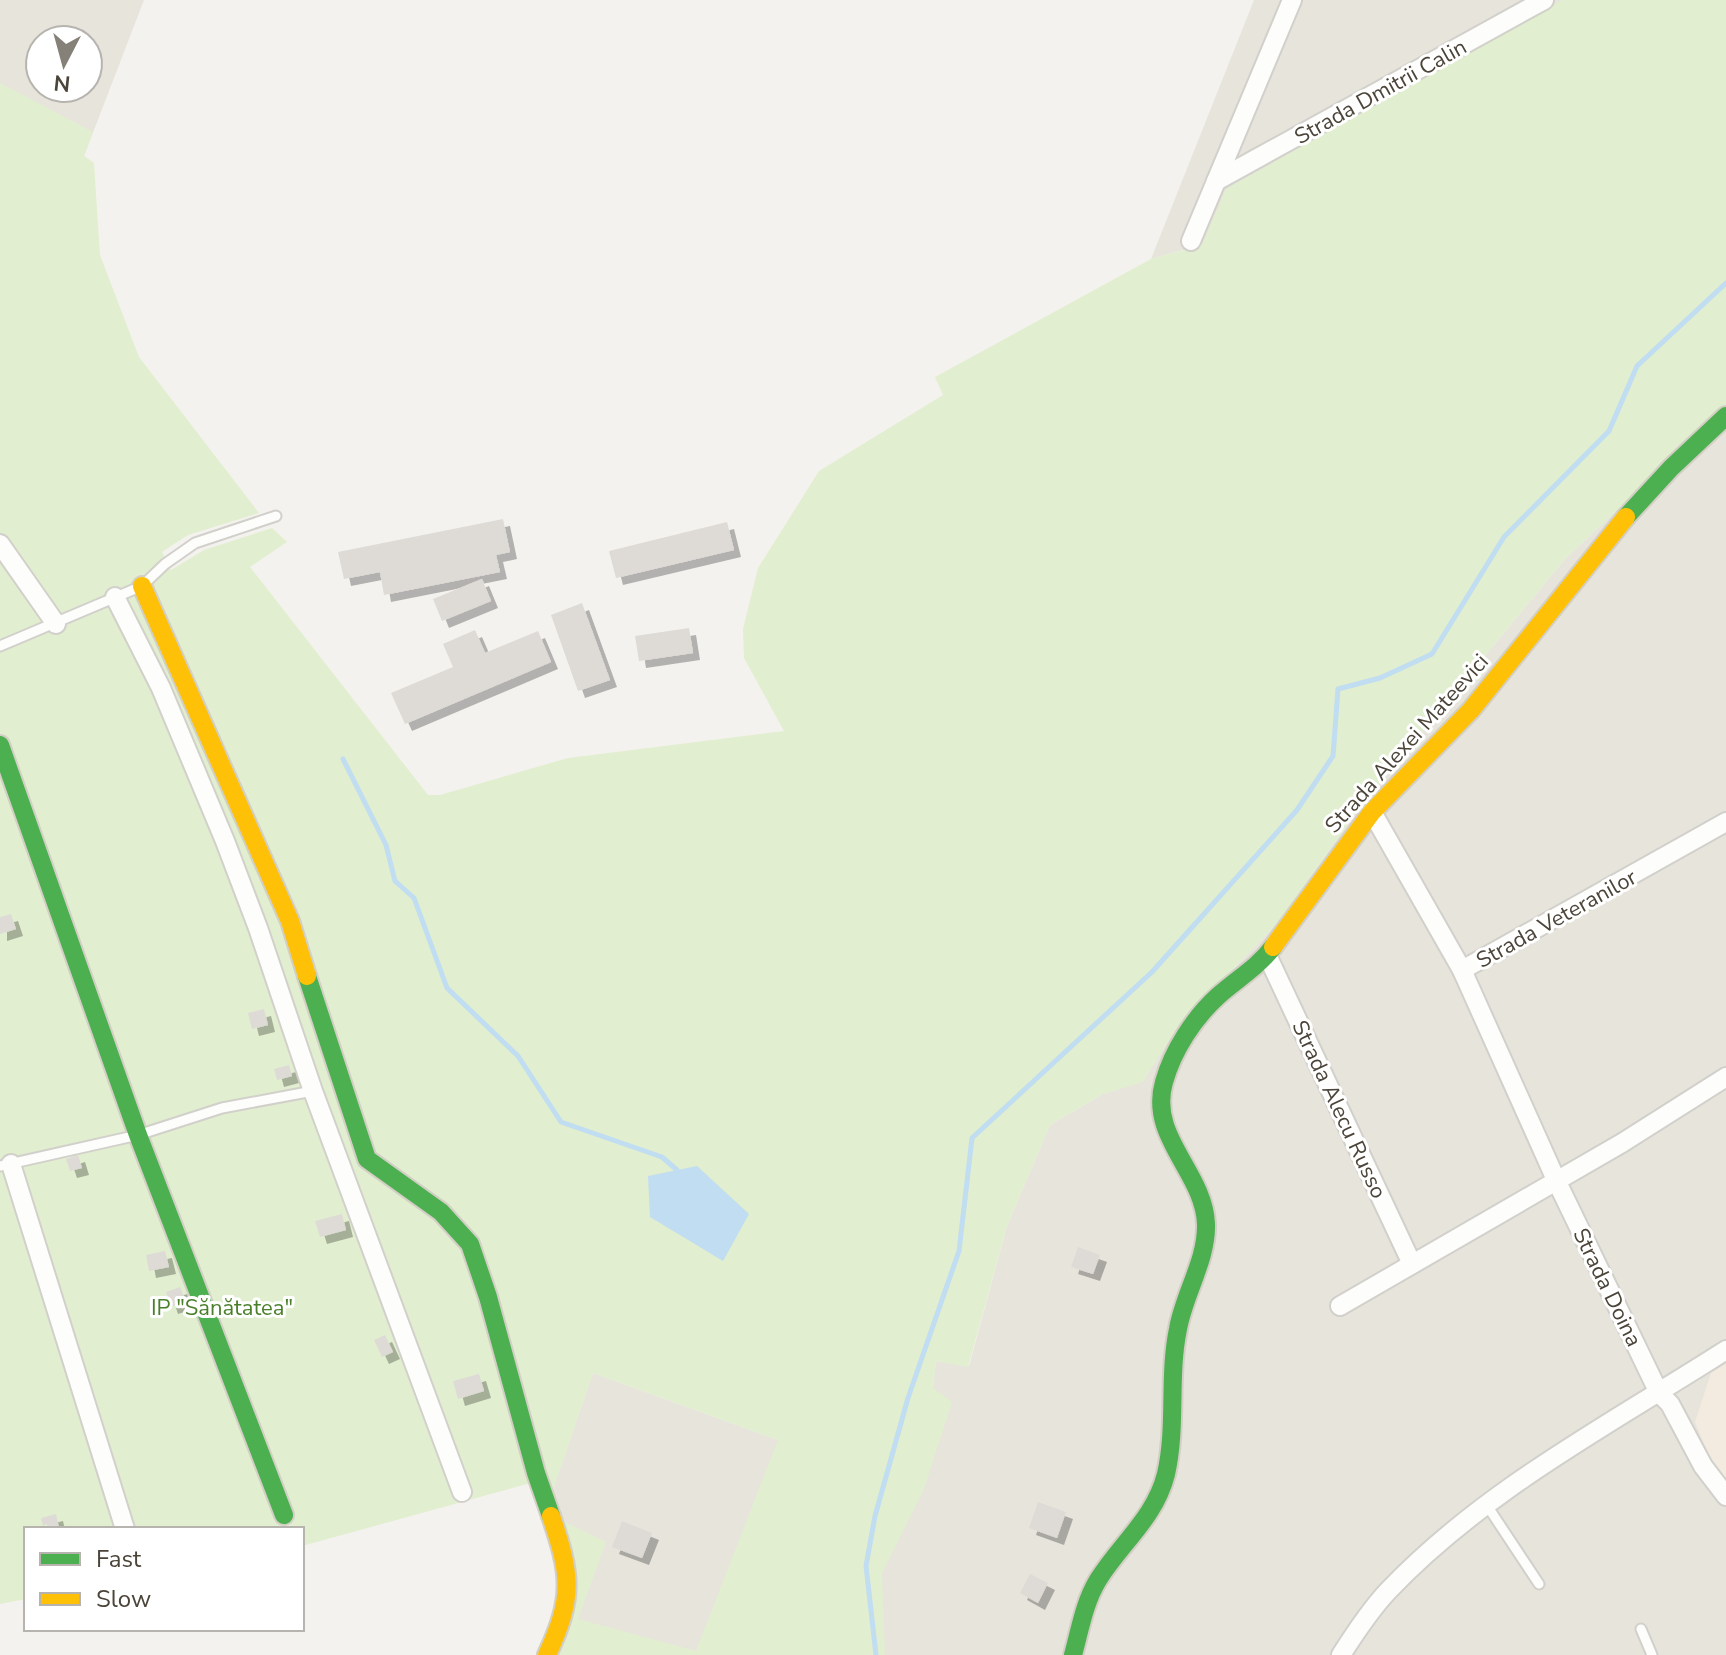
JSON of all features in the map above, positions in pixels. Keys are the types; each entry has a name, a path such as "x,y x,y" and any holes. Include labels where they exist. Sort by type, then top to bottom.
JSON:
{"street":[{"path":"1191,241 1292,0"},
{"name":"Strada Dmitrii Calin","path":"1216,181 1528,5 1544,0"},
{"name":"Strada Alexei Mateevici","path":"1073,1655 1093,1591 1101,1576 1134,1539 1155,1506 1166,1476 1171,1447 1172,1370 1177,1334 1205,1239 1206,1222 1204,1204 1162,1121 1159,1104 1162,1087 1198,1016 1267,955 1372,812 1397,783 1444,741 1471,711 1589,560 1642,499 1726,416"},
{"path":"0,544 56,624"},
{"path":"142,586 290,921 367,1159 441,1212 470,1244 488,1297 536,1473 565,1557 569,1586 560,1627 547,1655"},
{"path":"115,597 161,688 225,841 313,1091 462,1492"},
{"path":"0,745 138,1135 284,1515"},
{"name":"Strada Veteranilor","path":"1372,812 1462,970 1726,822"},
{"name":"Strada Alecu Russo","path":"1267,955 1412,1264"},
{"path":"1462,970 1557,1182"},
{"path":"1340,1306 1557,1182 1726,1077"},
{"path":"6,1165 124,1527"},
{"name":"Strada Doina","path":"1557,1182 1659,1393 1670,1404 1703,1466 1726,1496"},
{"path":"1341,1655 1387,1591 1486,1504 1548,1461 1726,1350"}],"lane":[{"path":"0,646 142,586 165,564 195,543 276,516"},
{"path":"6,1165 138,1135 222,1108 313,1091"},
{"path":"1486,1504 1539,1584"},
{"path":"1641,1629 1652,1655"}],"shaded area":[{"path":"0,0 144,0 104,104 84,156 0,108"},
{"path":"1254,0 1708,0 1225,238 1151,259"},
{"path":"1726,408 1726,1655 543,1655 555,1616 559,1564 552,1492 593,1373 778,1440 933,1388 936,1361 969,1366 1007,1226 1050,1125 1103,1094 1143,1081 1176,1029 1280,920 1360,807 1566,558"},
{"path":"1726,1364 1726,1484 1715,1471 1695,1422 1711,1373"}],"green space":[{"name":"IP \"Sănătatea\"","path":"1562,0 1726,0 1726,408 1566,558 1360,807 1280,920 1176,1029 1143,1082 1103,1094 1050,1125 1007,1226 968,1367 936,1361 933,1388 952,1402 924,1489 882,1573 885,1655 554,1655 563,1521 606,1542 578,1619 696,1651 778,1440 593,1373 552,1493 531,1483 304,1545 304,1527 24,1527 24,1599 0,1604 0,83 24,96 24,104 40,104 93,132 84,156 94,163 100,255 139,357 259,513 188,535 162,552 171,570 204,550 272,528 287,542 250,567 428,795 440,795 568,758 784,731 744,658 743,629 758,568 819,471 943,395 935,377 1151,259 1202,245 1226,189"}],"water":[{"path":"697,1166 749,1214 723,1261 650,1217 648,1176"}],"building":[{"path":"503,519 510,552 496,555 500,572 384,595 380,572 344,579 338,552"},
{"path":"727,522 734,550 616,578 609,551"},
{"path":"482,579 491,601 442,621 433,599"},
{"path":"582,603 610,680 578,691 551,615"},
{"path":"689,628 693,653 639,661 635,636"},
{"path":"475,630 485,653 538,631 551,662 405,724 391,693 453,667 443,644"},
{"path":"11,914 16,929 0,934 0,917"},
{"path":"264,1009 268,1025 252,1029 248,1013"},
{"path":"289,1065 292,1076 277,1080 274,1069"},
{"path":"78,1155 82,1168 70,1171 66,1159"},
{"path":"342,1214 346,1230 320,1237 315,1221"},
{"path":"1078,1247 1100,1255 1093,1274 1071,1267"},
{"path":"165,1251 169,1267 149,1271 146,1255"},
{"path":"180,1287 186,1302 171,1307 166,1292"},
{"path":"385,1335 393,1352 382,1357 374,1340"},
{"path":"479,1374 484,1391 458,1399 453,1381"},
{"path":"1038,1502 1066,1512 1057,1538 1029,1528"},
{"path":"56,1514 59,1527 43,1526 41,1518"},
{"path":"622,1521 652,1533 642,1558 612,1547"},
{"path":"1030,1574 1048,1583 1038,1603 1020,1593"}],"waterway":[{"path":"876,1655 866,1566 875,1516 908,1398 959,1251 972,1138 1152,972 1297,810 1333,756 1338,689 1380,678 1432,654 1504,537 1609,431 1637,366 1726,283"},
{"path":"343,759 386,845 395,881 414,898 447,988 518,1056 561,1122 662,1157 677,1170"}],"traffic: fast":[{"path":"1626,517 1671,468 1726,416"},
{"path":"0,745 138,1135 284,1515"},
{"path":"1073,1655 1093,1589 1146,1517 1161,1490 1171,1438 1173,1365 1178,1329 1203,1251 1206,1224 1203,1205 1164,1120 1161,1102 1164,1082 1185,1035 1201,1014 1273,947"},
{"path":"307,976 367,1159 441,1212 470,1244 551,1516"}],"traffic: slow":[{"path":"1273,947 1372,812 1471,710 1626,517"},
{"path":"142,586 290,921 307,976"},
{"path":"547,1655 562,1617 567,1586 563,1554 551,1516"}]}
